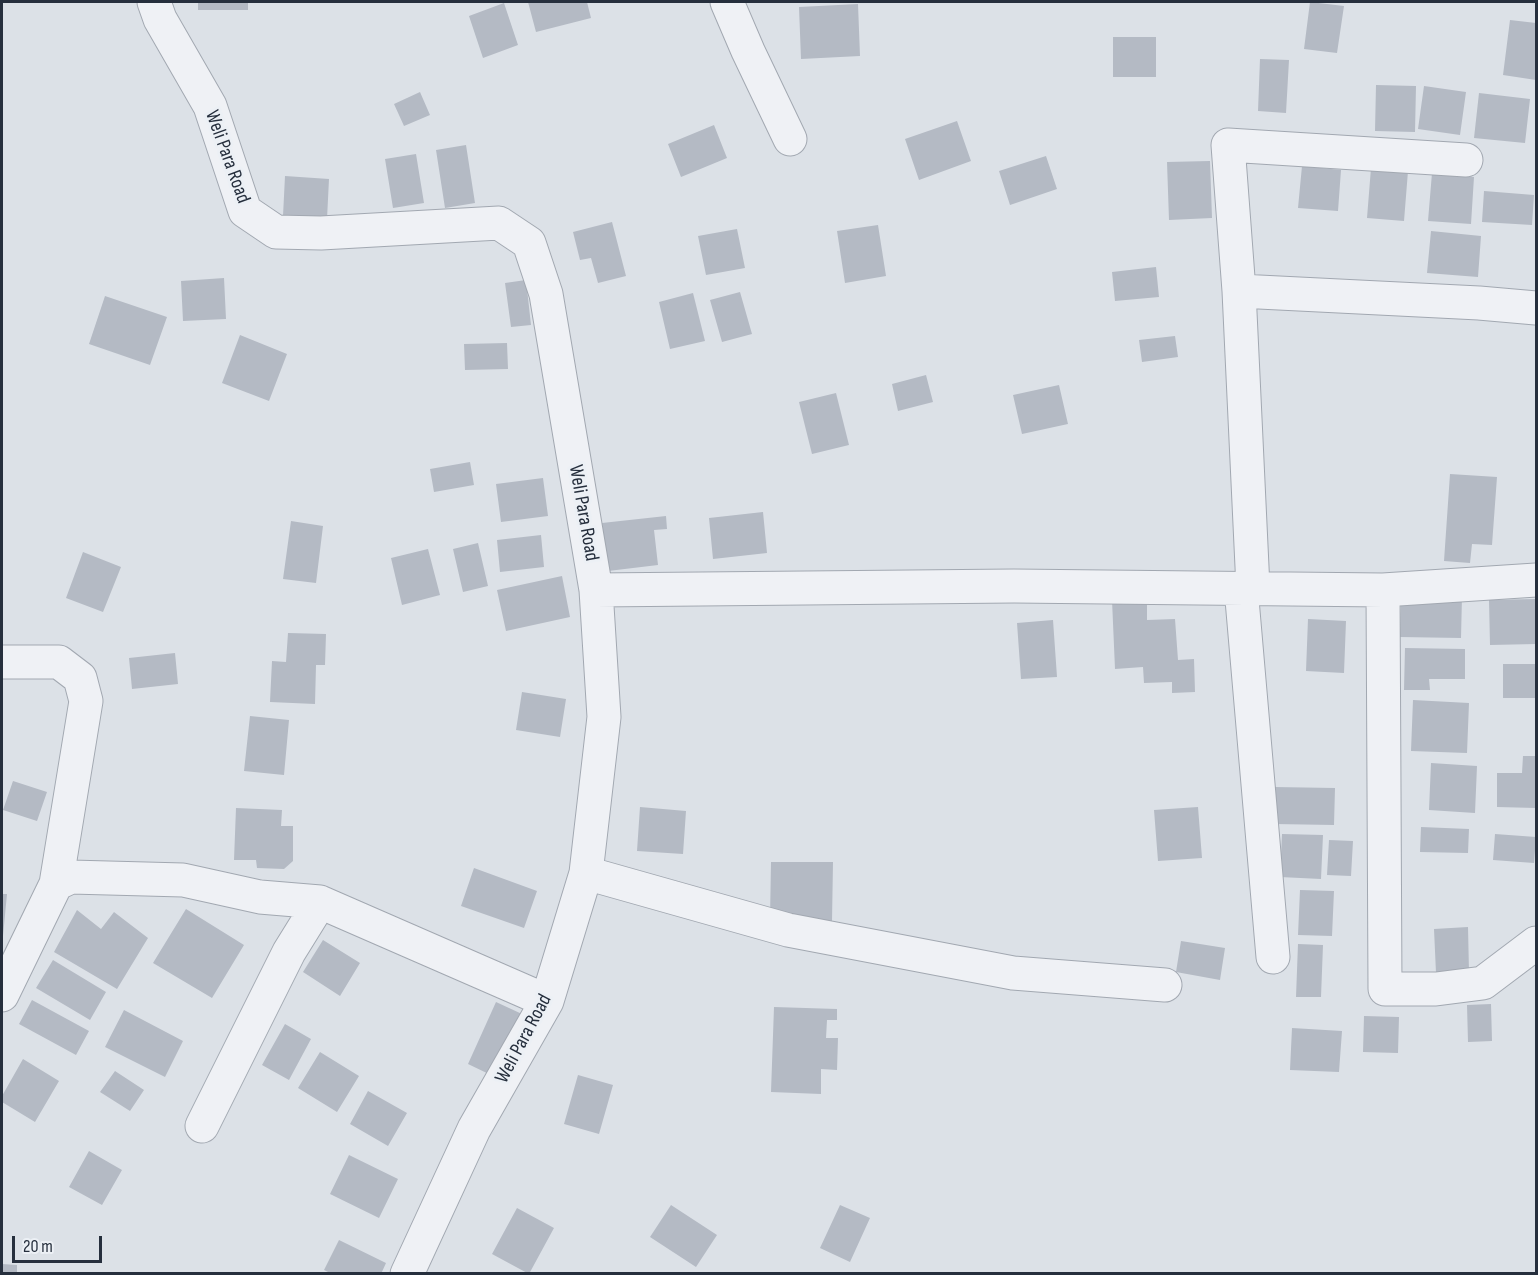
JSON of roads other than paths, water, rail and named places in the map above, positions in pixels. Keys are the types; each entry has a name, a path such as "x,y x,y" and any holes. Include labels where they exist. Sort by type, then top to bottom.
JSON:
{"street":[{"name":"Weli Para Road","path":"154,2 160,19 210,106 246,211 276,232 321,233 499,223 529,243 546,294 596,590 604,717 586,873 547,1001 474,1130 407,1274"},
{"path":"727,2 790,139"},
{"path":"1274,957 1247,588 1239,291 1228,145 1466,160"},
{"path":"1239,291 1536,308"},
{"path":"596,590 1014,586 1383,590 1536,580"},
{"path":"1383,590 1385,989 1436,990 1483,983 1536,943"},
{"path":"2,662 59,662 80,678 86,701 56,884 2,995"},
{"path":"586,873 788,930 1013,973 1165,984"},
{"path":"56,884 70,878 183,880 260,897 320,902 547,1001"},
{"path":"202,1126 290,952 320,902"}]}
